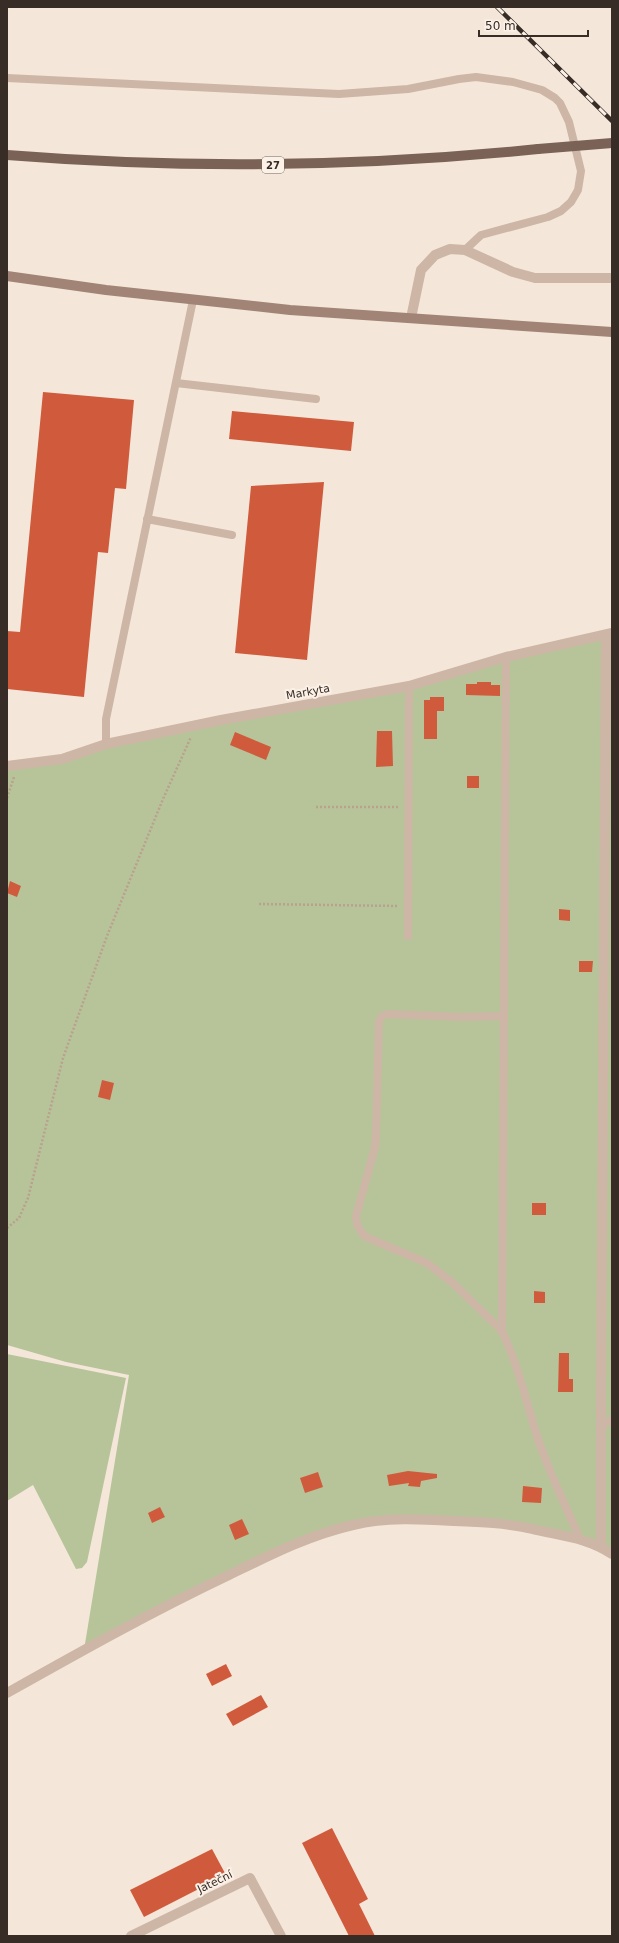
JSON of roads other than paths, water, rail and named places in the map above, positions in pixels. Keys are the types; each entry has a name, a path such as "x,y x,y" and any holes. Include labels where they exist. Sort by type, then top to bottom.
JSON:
{"main road":[{"name":"27","path":"7,155 144,163 285,165 453,158 612,143"},
{"path":"7,276 106,290 290,310 612,332"}],"street":[{"path":"411,318 418,280 424,266 435,255 450,249 465,250 513,272 535,278 612,278"},
{"path":"601,1547 609,634"},
{"name":"Markyta","path":"7,766 62,759 106,744 197,725 409,686 506,657 609,634"},
{"path":"7,1693 189,1594 294,1544 319,1534 355,1525 410,1518 509,1524 566,1537 578,1537 601,1547 612,1554"},
{"name":"Jateční","path":"131,1936 250,1878 281,1936"}],"lane":[{"path":"7,78 339,94 408,89 476,77 513,82 542,90 556,98 569,122 580,171 578,190 571,202 561,211 548,217 481,235 465,250"},
{"path":"106,744 106,719 193,300"},
{"path":"176,383 316,399"},
{"path":"147,519 232,536"},
{"path":"506,657 502,1331 519,1372 535,1430 578,1537"},
{"path":"408,936 409,686"},
{"path":"502,1331 448,1279 427,1263 366,1237 360,1232 356,1220 376,1134 377,1028 382,1016 388,1014 462,1017 504,1016"},
{"path":"601,1425 612,1420"}],"railway":[{"path":"497,7 612,121"}]}
